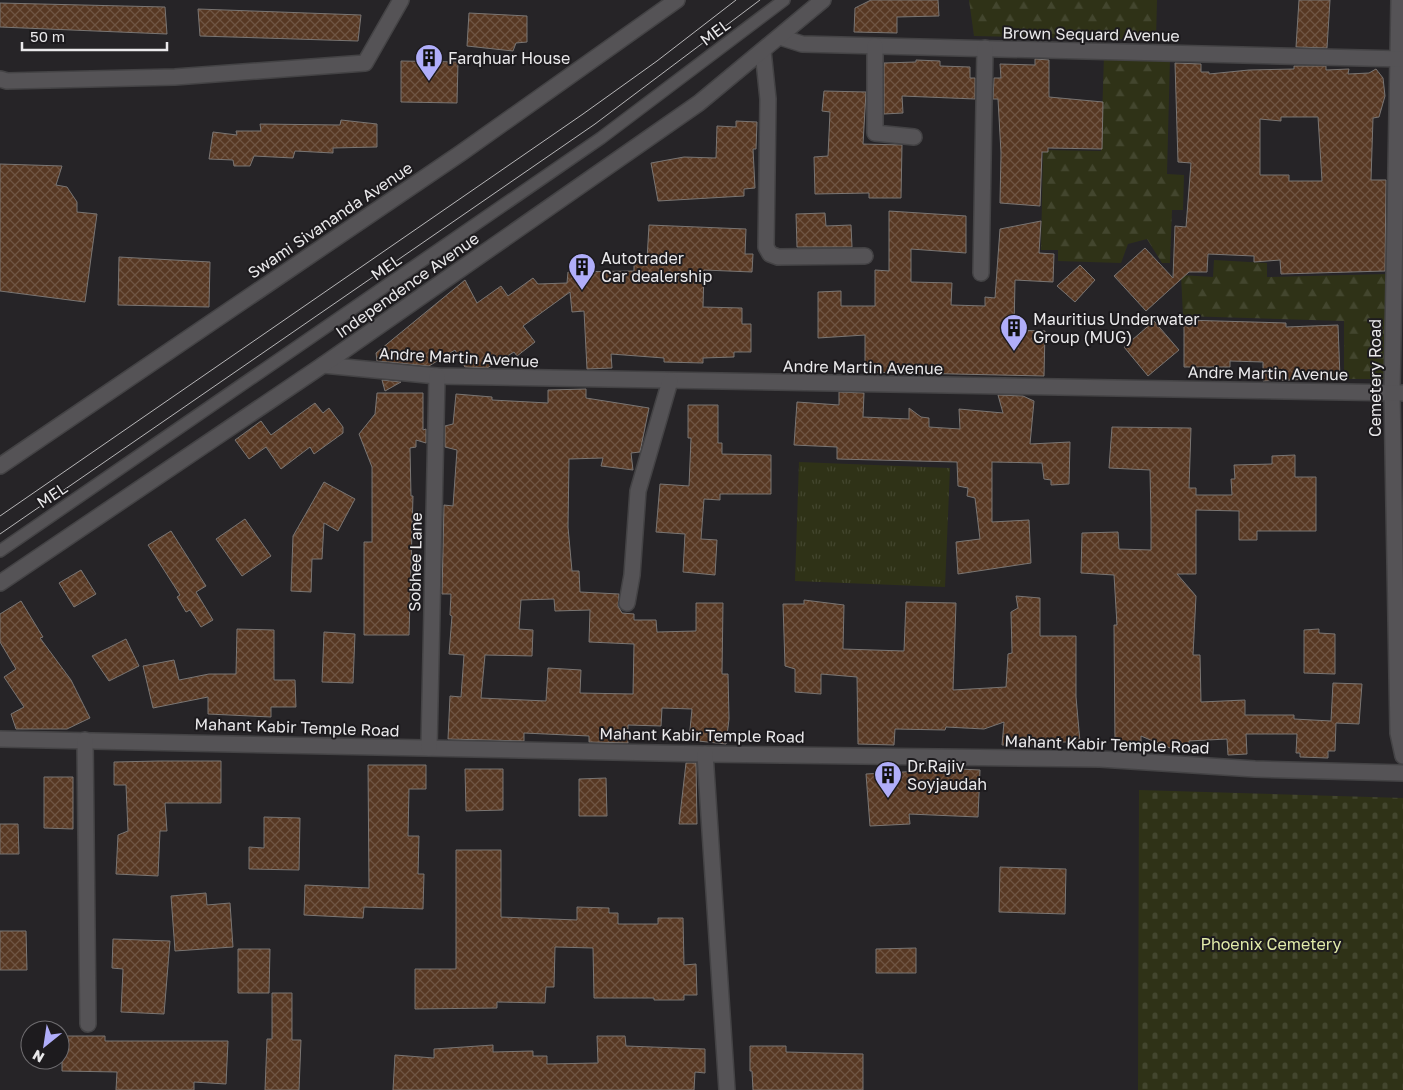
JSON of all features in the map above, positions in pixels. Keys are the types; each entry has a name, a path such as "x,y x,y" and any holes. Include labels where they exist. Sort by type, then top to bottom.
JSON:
{"street":[{"path":"0,79 6,81 175,77 366,62 401,0"},
{"name":"Swami Sivananda Avenue","path":"0,466 461,153 677,0"},
{"name":"Independence Avenue","path":"0,583 323,365 699,103 823,0"},
{"name":"Cemetery Road","path":"1399,0 1401,59 1397,393 1398,733 1403,756"},
{"name":"Brown Sequard Avenue","path":"780,37 802,44 1401,59"},
{"path":"875,46 875,133 914,137"},
{"path":"980,272 985,48"},
{"path":"763,51 768,99 766,247 770,254 778,257 865,256"},
{"name":"Andre Martin Avenue","path":"323,365 437,376 1397,393"},
{"name":"Sobhee Lane","path":"429,748 437,376"},
{"path":"627,603 632,575 638,491 670,381"},
{"name":"Mahant Kabir Temple Road","path":"0,738 705,754 1100,759 1255,769 1403,773"},
{"path":"85,740 88,1024"},
{"path":"705,754 726,1090"}],"lane":[{"name":"MEL","path":"0,551 601,138 784,0"}],"green space":[{"path":"969,0 1157,0 1156,40 974,36"},
{"path":"1104,55 1170,57 1167,174 1184,175 1183,210 1172,210 1170,263 1162,263 1147,239 1128,244 1121,263 1058,261 1058,250 1041,250 1043,150 1101,151"},
{"path":"1214,260 1267,263 1267,277 1388,274 1385,379 1344,379 1344,321 1183,316 1181,275 1213,277"},
{"path":"799,462 950,468 945,587 795,581"},
{"name":"Phoenix Cemetery","path":"1139,790 1403,798 1403,1090 1138,1090"}],"building":[{"path":"871,0 938,0 939,16 897,17 897,33 854,32 855,8"},
{"path":"1299,0 1330,0 1327,48 1296,47"},
{"path":"0,3 165,7 167,34 0,27"},
{"path":"198,9 361,15 358,41 200,36"},
{"path":"469,13 527,16 527,42 516,43 513,51 467,46"},
{"path":"1035,59 1049,60 1049,97 1103,102 1102,149 1048,148 1048,152 1042,152 1040,206 1000,203 1001,153 998,99 993,99 994,78 1001,78 1000,64 1035,65"},
{"path":"916,60 940,61 940,66 970,67 970,78 975,78 975,99 902,96 903,113 884,114 884,63 916,62"},
{"name":"Farqhuar House","path":"401,61 458,62 457,103 401,102"},
{"path":"1175,63 1201,64 1201,72 1209,72 1209,74 1249,70 1294,69 1294,66 1326,66 1326,70 1349,69 1348,74 1369,73 1376,69 1383,78 1385,96 1379,117 1373,118 1371,180 1386,180 1385,271 1281,274 1280,260 1254,262 1254,256 1208,254 1207,272 1189,272 1146,311 1114,276 1145,248 1173,278 1175,226 1186,227 1191,163 1178,162","holes":["1281,117 1318,117 1322,181 1289,181 1289,175 1260,175 1260,119 1281,121"]},
{"path":"824,91 866,92 863,144 902,145 901,198 869,198 869,193 815,194 814,157 828,156 830,112 822,111"},
{"path":"341,120 377,124 377,147 333,148 333,153 295,151 293,158 254,156 250,166 234,166 233,160 209,159 213,132 237,135 236,131 261,131 260,124 340,125"},
{"path":"736,121 757,122 756,149 753,149 755,188 744,189 744,196 658,201 651,163 684,157 716,158 717,126 736,127"},
{"path":"0,164 62,166 56,185 67,187 77,202 77,212 97,214 85,302 0,291"},
{"path":"889,211 966,216 966,253 911,249 911,282 952,283 951,305 985,306 985,297 995,298 1000,229 1041,221 1039,253 1054,254 1053,282 1015,280 1014,330 1045,331 1044,376 865,372 865,335 818,338 818,292 841,291 841,306 875,306 875,270 889,271"},
{"path":"825,213 826,226 851,225 852,247 797,247 796,214"},
{"path":"649,225 746,229 745,254 753,254 752,272 704,270 703,307 742,308 742,324 751,324 751,352 734,352 734,357 703,358 703,363 664,362 664,358 611,354 612,368 587,369 584,311 572,312 570,292 523,326 535,342 517,356 514,352 487,368 465,367 455,350 429,366 377,361 376,353 465,280 477,303 501,286 508,296 533,278 538,284 567,283 568,272 634,271 634,260 647,260"},
{"path":"119,257 210,262 209,307 118,305"},
{"path":"1080,265 1095,280 1075,302 1057,286"},
{"path":"1184,320 1286,323 1286,327 1338,325 1340,378 1263,381 1263,362 1230,361 1230,367 1184,367"},
{"name":"Mauritius Underwater Group (MUG)","path":"1154,321 1179,350 1148,376 1124,347"},
{"path":"382,380 401,382 385,391"},
{"path":"586,389 586,398 649,408 640,452 631,453 633,470 601,466 603,458 569,459 568,527 572,571 579,571 580,592 619,594 618,606 622,613 634,614 634,620 656,620 657,632 696,631 696,603 723,603 722,674 728,674 729,719 726,744 689,740 692,709 662,708 661,726 628,725 628,743 589,742 589,736 524,733 524,741 448,739 450,696 461,697 464,655 449,654 452,616 450,615 451,594 442,594 444,505 453,506 457,450 445,447 445,426 453,424 456,394 492,397 492,400 548,403 548,390","holes":["554,599 555,611 590,610 589,642 634,644 633,694 580,693 581,670 548,668 546,701 481,698 485,655 532,656 533,630 519,629 521,600"]},
{"path":"839,392 864,393 863,417 909,419 909,408 921,417 929,418 929,427 960,429 959,409 1003,413 998,395 1023,396 1034,401 1030,444 1070,442 1069,484 1051,485 1051,480 1044,479 1042,463 992,462 992,522 1029,520 1031,563 958,574 956,542 980,539 975,498 967,496 968,488 958,486 957,462 837,459 837,447 794,445 797,402 839,405"},
{"path":"377,393 423,393 423,430 426,429 426,443 416,440 416,447 410,448 411,496 413,496 409,635 364,635 364,542 372,542 372,467 359,434 375,414"},
{"path":"315,403 323,413 329,408 343,427 343,433 314,454 310,447 281,469 266,447 249,459 235,440 261,421 271,435"},
{"path":"688,405 718,405 718,443 722,443 722,454 771,455 771,494 720,494 720,500 704,499 701,539 717,540 715,575 683,572 685,534 656,532 660,484 689,486 691,438 688,438"},
{"path":"1112,427 1191,428 1189,488 1196,488 1196,495 1232,495 1231,479 1235,479 1234,465 1272,464 1272,456 1295,455 1295,477 1316,477 1316,531 1257,531 1257,540 1239,540 1239,511 1196,510 1196,574 1177,574 1196,596 1193,655 1200,655 1201,702 1245,700 1245,715 1294,715 1294,719 1331,721 1333,683 1362,684 1359,724 1336,723 1335,751 1328,751 1328,758 1300,757 1300,753 1296,753 1297,734 1246,734 1247,754 1228,755 1227,739 1189,741 1189,748 1170,748 1141,736 1141,746 1115,745 1114,625 1117,625 1114,575 1081,573 1082,533 1118,532 1119,549 1151,550 1151,518 1150,470 1109,468"},
{"path":"324,482 355,499 338,531 324,523 322,559 312,559 311,592 291,591 293,536"},
{"path":"245,519 271,556 242,576 216,539"},
{"path":"171,531 206,586 196,592 213,620 201,627 190,610 186,612 177,597 180,595 148,545"},
{"path":"81,570 96,594 74,607 59,583"},
{"path":"1016,596 1040,598 1040,636 1076,636 1076,697 1080,742 1034,742 1034,745 1002,745 1004,722 984,729 946,727 945,730 895,729 894,745 858,744 857,677 821,674 821,694 795,692 795,669 785,666 783,604 804,604 804,600 844,605 843,649 904,651 906,602 956,603 953,690 1006,687 1008,654 1012,653 1011,612 1018,608"},
{"path":"21,601 43,637 40,638 71,680 90,718 67,729 16,729 11,714 24,707 4,677 16,669 0,642 0,614"},
{"path":"237,629 274,630 274,680 295,680 296,707 271,707 271,717 208,714 208,697 153,708 143,666 174,660 179,680 209,674 236,674"},
{"path":"1319,629 1319,633 1335,634 1335,674 1304,673 1304,630"},
{"path":"324,632 355,634 353,683 322,682"},
{"path":"126,639 139,666 109,681 92,656"},
{"path":"221,761 221,803 165,803 167,831 160,831 158,876 116,874 118,835 128,831 126,785 114,785 114,762"},
{"path":"686,763 696,763 697,824 679,824"},
{"path":"368,765 426,765 426,789 409,789 408,836 419,836 418,874 424,874 423,909 364,907 363,918 304,915 305,885 369,888"},
{"path":"465,769 503,769 503,810 466,811"},
{"path":"959,769 980,770 978,817 909,814 910,824 870,826 866,774"},
{"path":"44,777 73,777 73,829 44,828"},
{"path":"606,778 607,816 579,816 579,779"},
{"path":"264,817 300,818 299,870 249,869 249,847 264,848"},
{"path":"0,824 18,824 19,854 0,854"},
{"path":"456,850 501,850 501,917 577,920 577,907 609,908 609,913 618,913 618,924 658,924 658,918 683,918 684,965 696,964 697,995 684,995 684,1000 594,998 593,948 555,947 554,987 546,987 545,1003 497,1002 497,1008 415,1009 415,969 456,969"},
{"path":"1000,867 1066,869 1065,914 999,912"},
{"path":"206,893 207,905 230,903 233,947 175,951 171,896"},
{"path":"0,931 26,931 27,970 0,970"},
{"path":"113,939 170,941 164,1014 121,1012 123,969 112,968"},
{"path":"916,948 916,973 876,973 876,949"},
{"path":"238,949 270,949 269,993 238,993"},
{"path":"272,993 292,993 292,1040 301,1040 299,1090 265,1090 267,1039 272,1039"},
{"path":"70,1036 105,1036 105,1041 228,1041 226,1084 194,1082 194,1090 116,1090 117,1072 62,1071 70,1070"},
{"path":"597,1036 625,1036 626,1046 705,1049 705,1073 695,1072 694,1090 393,1090 395,1055 434,1058 434,1049 493,1045 493,1052 533,1051 533,1056 547,1056 547,1064 598,1063"},
{"path":"750,1046 786,1046 786,1052 863,1054 863,1090 753,1090 752,1071 750,1071"}],"tram line":[{"path":"0,516 583,114 657,61 736,0"},
{"path":"0,534 595,124 760,0"}],"place":[{"name":"Farqhuar House","path":"429,82"},
{"name":"Autotrader Car dealership","path":"582,291"},
{"name":"Mauritius Underwater Group (MUG)","path":"1014,352"},
{"name":"Dr.Rajiv Soyjaudah","path":"888,799"}]}
